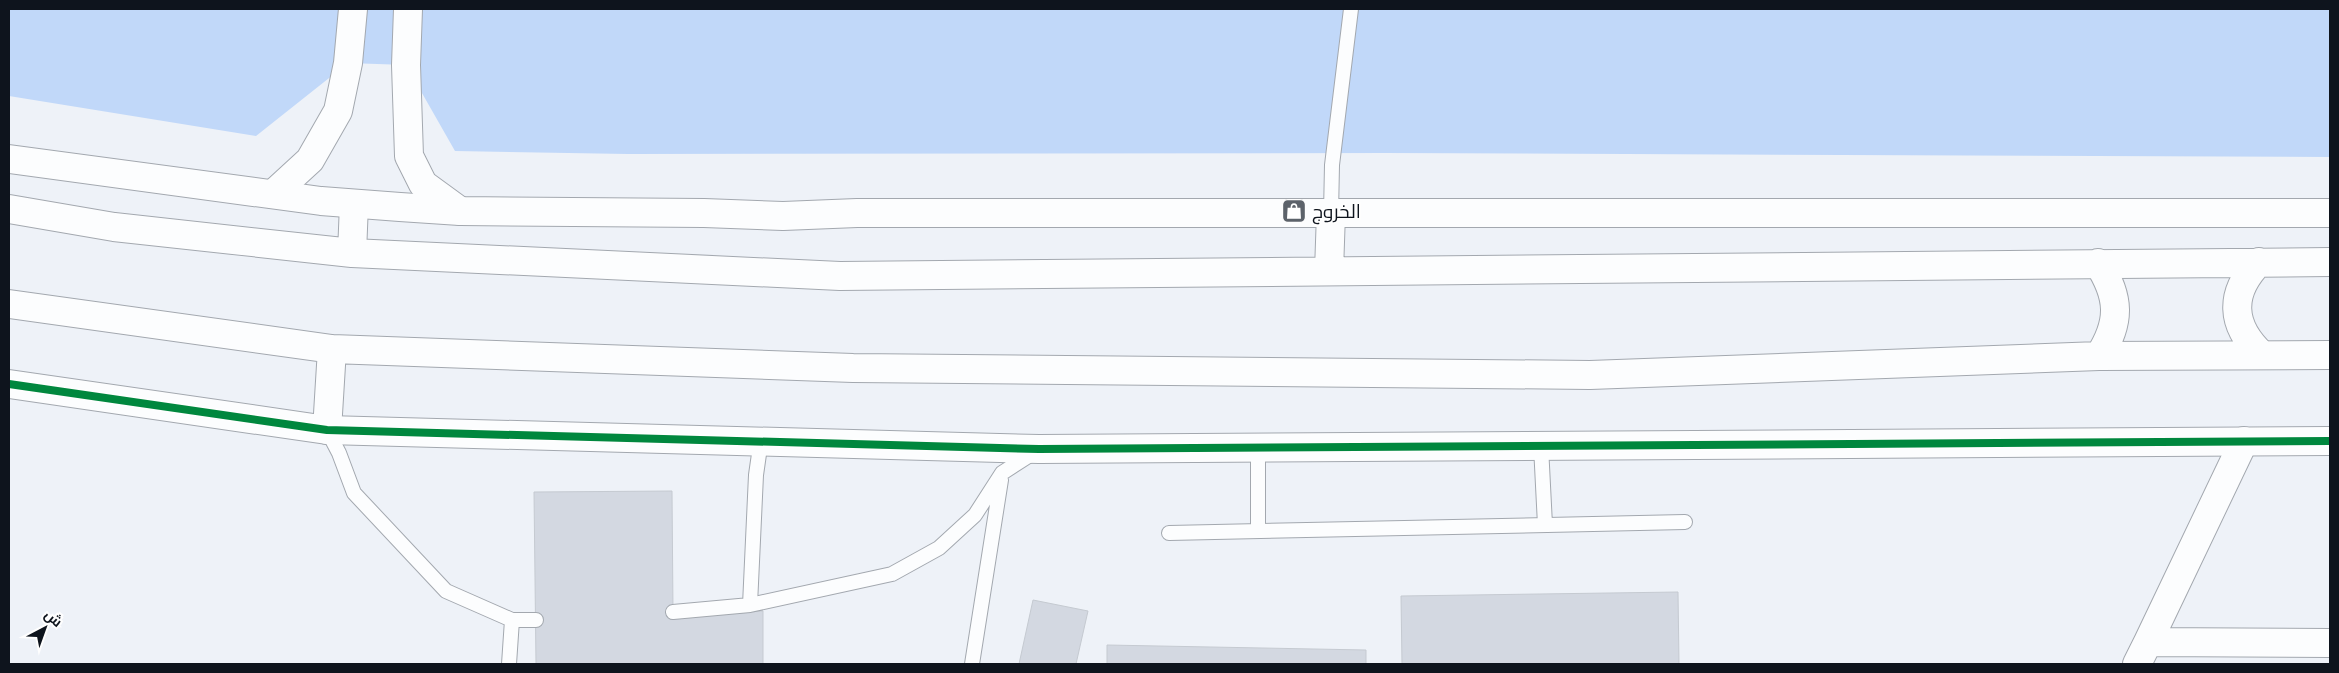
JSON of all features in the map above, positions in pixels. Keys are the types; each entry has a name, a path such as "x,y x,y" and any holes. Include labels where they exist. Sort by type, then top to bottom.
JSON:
{"main road":[{"path":"273,194 310,160 338,111 348,63 353,9"},
{"path":"408,9 406,65 409,156 423,184 460,211"},
{"path":"9,159 354,204 460,211 783,216 857,213 2330,213"},
{"path":"352,253 354,204"},
{"path":"9,209 114,227 352,253 840,276 2330,262"},
{"path":"1329,271 1331,213"},
{"path":"2259,262 2248,273 2240,287 2237,302 2242,332 2262,355"},
{"path":"2098,263 2114,293 2116,310 2114,327 2108,342 2099,356"},
{"path":"9,304 332,349 853,368 1590,376 2099,356 2330,355"},
{"path":"327,430 332,349"},
{"path":"9,384 327,430 761,440 1039,449 2330,441"},
{"path":"2244,441 2143,653 2330,643"}],"lane":[{"path":"1331,213 1332,165 1351,9"},
{"path":"327,430 339,453 354,493 439,584 446,590 512,620 536,620"},
{"path":"750,605 756,475 761,440"},
{"path":"1541,446 1545,525"},
{"path":"1258,448 1258,531"},
{"path":"673,612 750,605 892,574 939,548 975,515 1002,473 1039,449"},
{"path":"972,664 1002,473"},
{"path":"1170,533 1685,522"},
{"path":"508,664 512,620"}],"shaded area":[{"path":"9,9 2330,9 2330,157 1384,153 628,154 455,151 406,65 348,63 256,136 9,96"}],"building":[{"path":"672,491 673,612 763,611 763,664 536,664 534,492"},
{"path":"1678,592 1679,664 1402,664 1401,596"},
{"path":"1033,600 1088,611 1076,664 1019,664"},
{"path":"1107,645 1366,650 1366,664 1107,664"}],"cycle path":[{"path":"9,384 327,430 1039,449 2330,441"}],"place":[{"name":"الخروج","path":"1294,211"}]}
